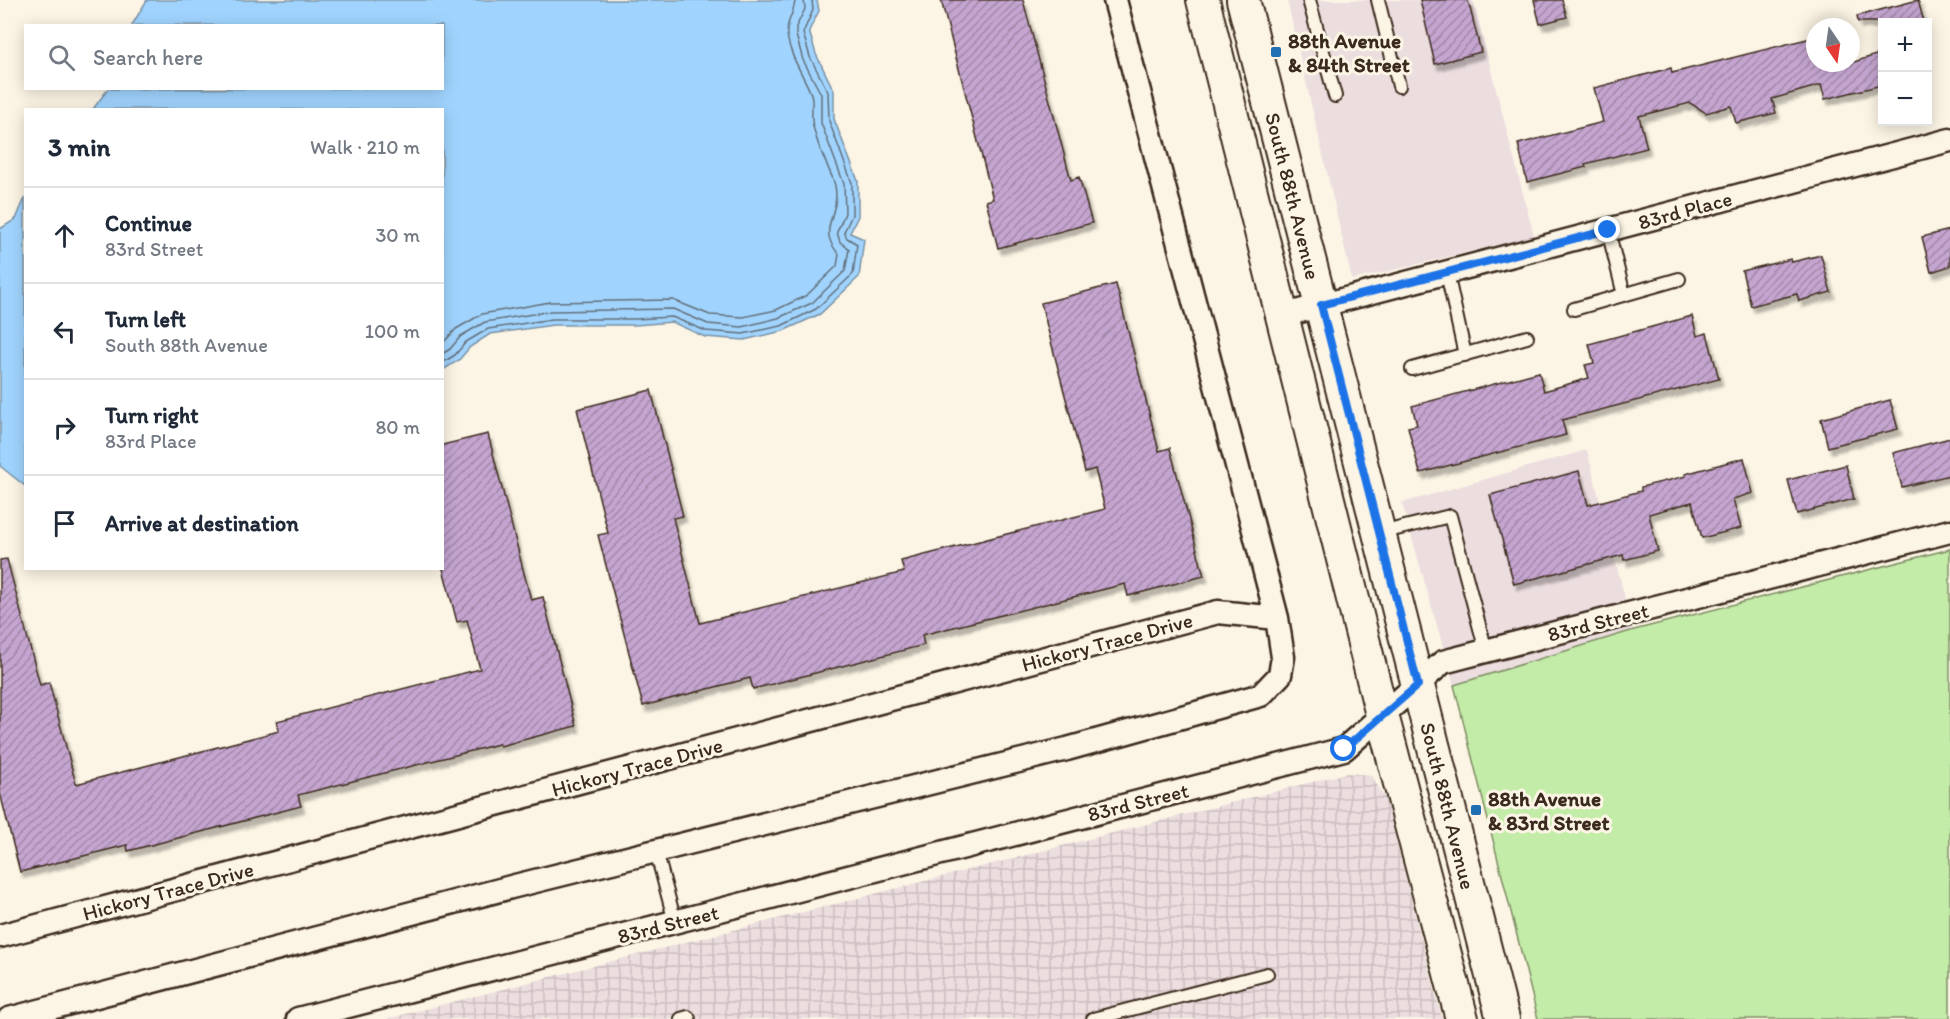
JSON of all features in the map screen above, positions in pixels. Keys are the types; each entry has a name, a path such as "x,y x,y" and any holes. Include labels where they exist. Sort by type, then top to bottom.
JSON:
{"street":[{"path":"9,1019 656,851 1067,749 1261,694 1280,675 1283,657 1277,618 1115,0"},
{"name":"South 88th Avenue","path":"1203,0 1382,715 1462,1019"},
{"name":"South 88th Avenue","path":"1243,0 1503,1019"},
{"name":"83rd Place","path":"1281,316 1950,140"},
{"name":"83rd Street","path":"298,1019 1344,749 1443,662 1950,531"},
{"name":"Hickory Trace Drive","path":"0,936 1218,612 1277,618"}],"lane":[{"path":"1310,0 1335,96"},
{"path":"1378,0 1399,86"},
{"path":"1608,230 1624,295"},
{"path":"1447,273 1465,355"},
{"path":"1574,309 1679,279"},
{"path":"1412,369 1527,337"},
{"path":"1379,533 1450,516 1485,651"},
{"path":"656,851 675,922"},
{"path":"1092,1019 1267,974"},
{"path":"681,1019 688,1017 689,1019"}],"shaded area":[{"path":"1287,0 1473,0 1534,236 1352,280"},
{"path":"1587,450 1633,630 1454,685 1402,503"},
{"path":"1347,773 1371,775 1385,798 1442,1019 386,1019"}],"green space":[{"path":"1950,549 1950,1019 1538,1019 1454,685 1634,630"}],"water":[{"path":"147,0 817,0 819,11 809,31 816,54 834,91 834,119 858,181 858,216 850,233 864,239 859,277 820,314 783,331 744,340 705,337 672,322 635,325 553,325 490,334 470,347 459,360 444,369 444,108 94,108 107,90 444,90 444,24 133,24"},
{"path":"24,200 24,485 0,466 0,229 16,219"}],"building":[{"path":"941,0 1023,0 1071,180 1079,177 1092,223 998,248 986,201 993,199"},
{"path":"1420,0 1468,0 1481,52 1435,64"},
{"path":"1534,0 1562,0 1567,17 1540,24"},
{"path":"1918,0 1923,18 1878,18 1878,22 1860,22 1857,16"},
{"path":"1806,39 1806,72 1860,72 1860,60 1878,54 1878,86 1825,99 1821,85 1772,99 1776,113 1736,123 1731,106 1706,113 1690,103 1639,116 1647,148 1527,182 1518,144 1603,122 1594,88 1671,68 1672,73"},
{"path":"1950,230 1950,266 1931,272 1922,237"},
{"path":"1821,255 1831,292 1799,301 1797,294 1751,306 1742,271 1791,259 1792,262"},
{"path":"1116,284 1159,451 1170,448 1204,576 1128,596 1125,584 922,635 924,645 753,689 750,678 643,706 598,535 608,533 577,409 651,390 683,516 673,518 700,623 904,572 901,561 1105,509 1095,469 1085,472 1041,303"},
{"path":"1692,316 1697,336 1707,333 1719,379 1562,420 1566,435 1420,473 1408,427 1417,425 1412,406 1539,372 1544,391 1589,378 1585,365 1594,363 1589,344"},
{"path":"1890,400 1898,429 1828,447 1821,419"},
{"path":"488,434 531,600 543,597 576,726 298,795 301,806 128,851 127,845 20,872 0,793 0,560 7,559 40,685 49,682 76,784 279,731 277,721 480,669 467,620 457,622 443,570 444,445"},
{"path":"1950,438 1950,475 1902,487 1893,453"},
{"path":"1744,458 1753,493 1733,499 1741,528 1702,538 1692,502 1649,514 1658,551 1624,560 1623,555 1514,584 1490,495 1579,471 1588,505 1641,491 1641,487"},
{"path":"1846,465 1854,499 1797,514 1788,480"}],"place":[{"name":"88th Avenue & 84th Street","path":"1276,52"},
{"name":"88th Avenue & 83rd Street","path":"1476,810"}],"route":[{"path":"1344,749 1418,685 1321,305 1608,230"}]}
